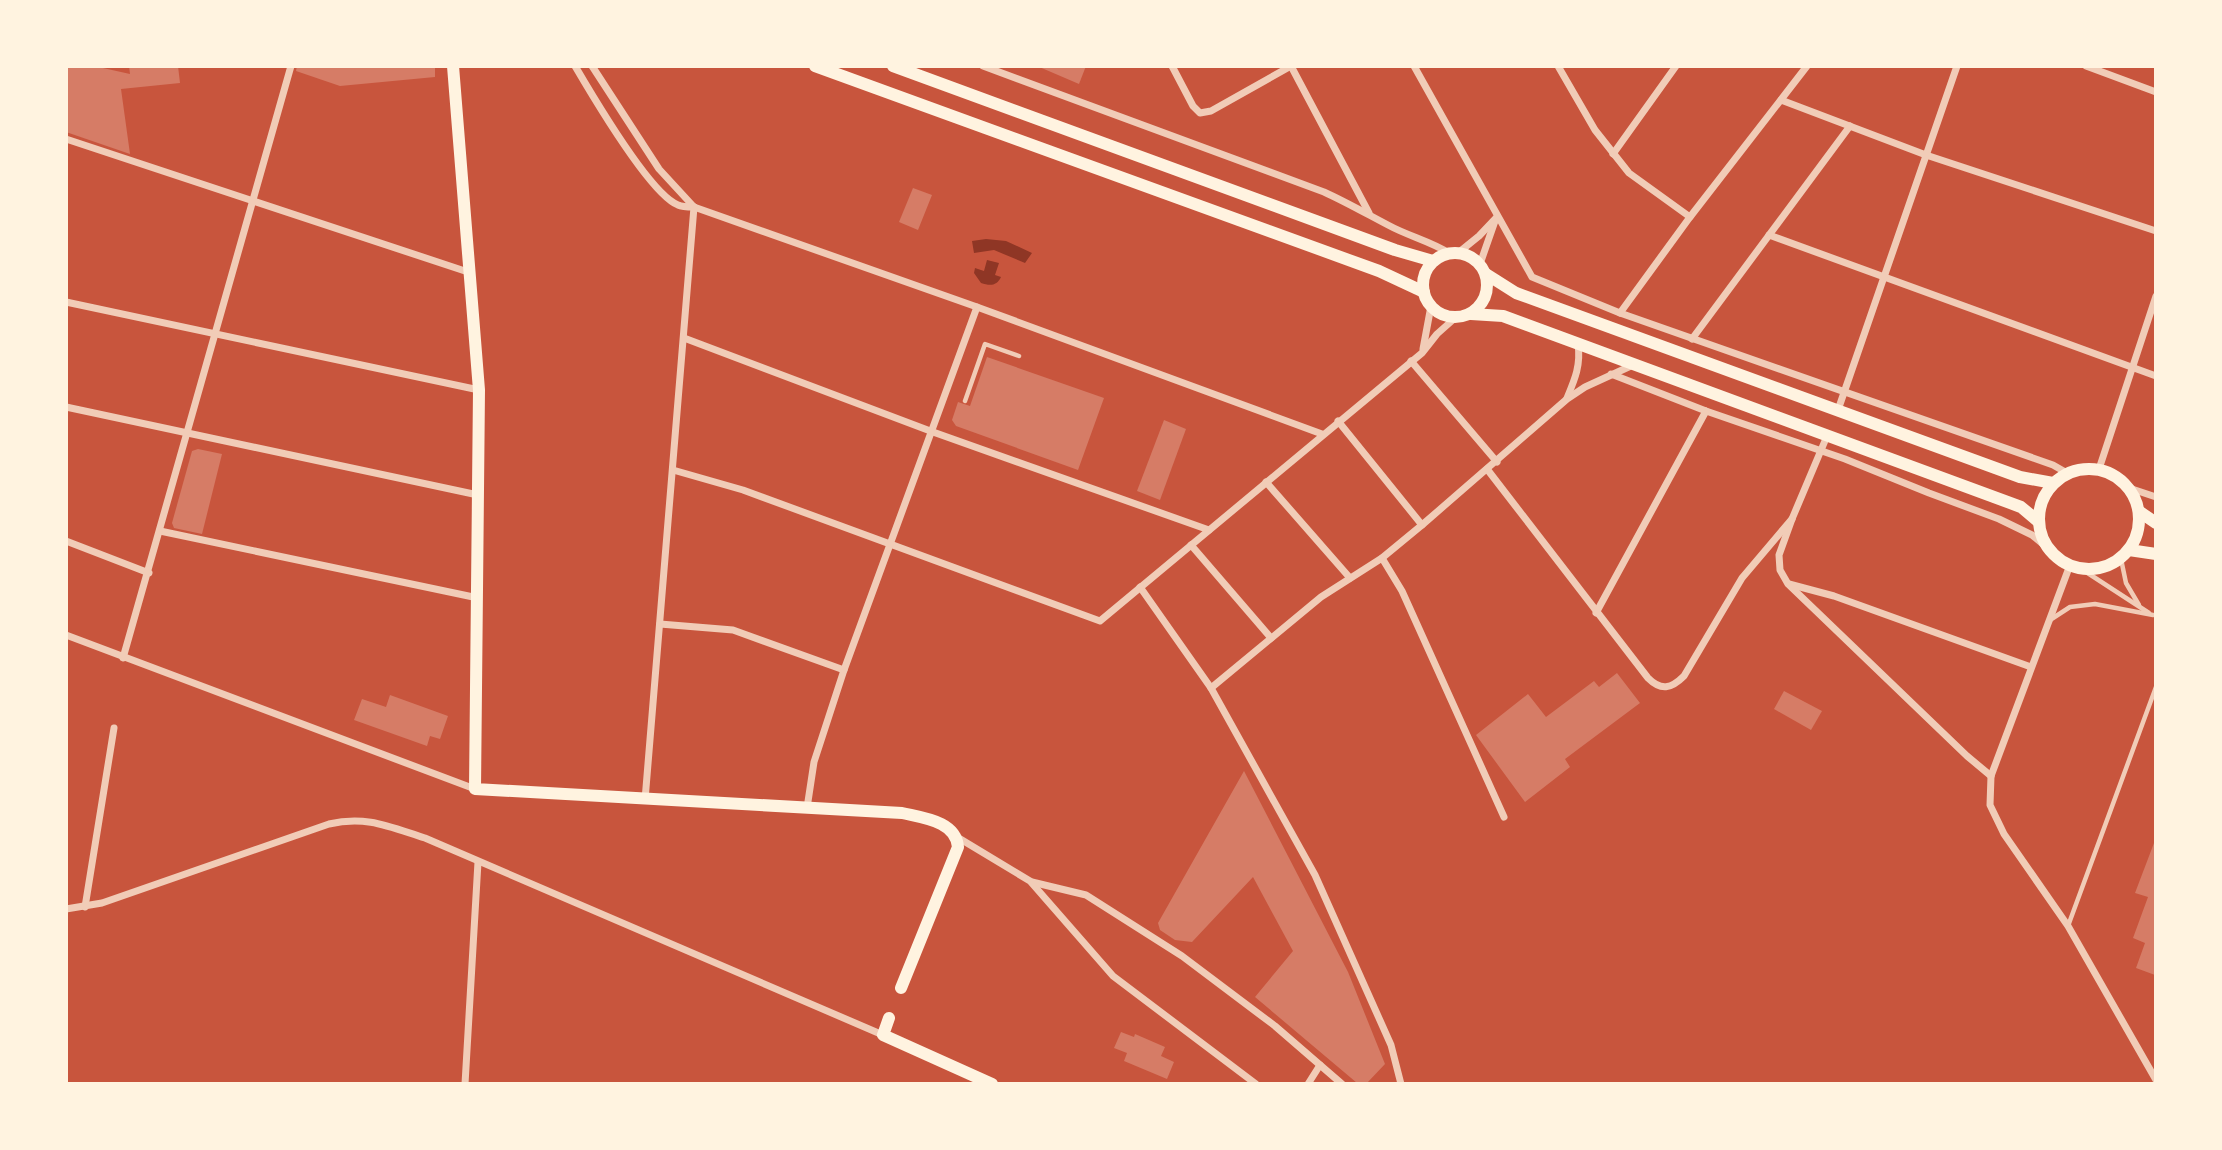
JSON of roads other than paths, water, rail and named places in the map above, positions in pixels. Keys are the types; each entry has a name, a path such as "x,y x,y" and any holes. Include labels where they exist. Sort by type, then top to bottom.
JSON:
{"main road":[{"path":"815,66 1379,271 1424,292"},
{"path":"892,66 1395,250 1433,261"},
{"path":"453,67 479,390 475,789 902,813 936,822 957,837 958,847 901,988"},
{"path":"2039,522 2021,507 1503,316 1446,316 1431,306 1424,292 1424,276 1433,261 1453,253 1466,254 1516,293 2020,477 2053,483"},
{"path":"1471,314 1484,301 1488,283 1483,269"},
{"path":"2140,512 2138,532 2125,554 2100,569 2083,570 2070,565 2050,550 2044,542 2039,522 2042,501 2053,483 2067,473 2083,468 2099,469 2121,479 2129,488 2140,512 2155,523"},
{"path":"2125,554 2155,554"},
{"path":"889,1018 883,1035 992,1083"}],"street":[{"path":"124,658 291,66"},
{"path":"575,66 647,176 678,205 694,207 977,307 1322,435"},
{"path":"592,66 659,169 694,207 645,800"},
{"path":"983,66 1324,192 1369,213 1389,226 1453,253 1479,236 1497,217"},
{"path":"1172,66 1193,106 1200,113 1211,111 1291,67 1369,213"},
{"path":"1414,66 1532,277 1620,313 2053,465 2067,473"},
{"path":"1558,66 1612,154 1629,173 1690,217"},
{"path":"1612,154 1676,66"},
{"path":"1620,313 1690,217 1807,66"},
{"path":"1838,410 1957,66"},
{"path":"2086,66 2155,92"},
{"path":"1781,100 1926,155 2155,232"},
{"path":"1692,339 1850,126"},
{"path":"66,139 252,203 471,273"},
{"path":"1483,269 1497,217"},
{"path":"1769,235 2155,376"},
{"path":"2099,469 2155,296"},
{"path":"66,302 479,390"},
{"path":"1422,353 1431,306"},
{"path":"807,808 814,762 844,670 977,307"},
{"path":"673,470 743,490 1100,621 1422,353 1437,334 1455,318"},
{"path":"684,338 933,432 1209,530"},
{"path":"1567,399 1578,373 1578,344"},
{"path":"1411,361 1497,462"},
{"path":"1211,688 1321,597 1382,558 1497,462 1567,399 1585,387 1633,364"},
{"path":"1611,374 2000,519 2032,536 2050,550"},
{"path":"66,407 478,495"},
{"path":"1596,613 1706,411"},
{"path":"1338,421 1422,525"},
{"path":"1827,436 1779,555 1780,570 1788,584 1991,776"},
{"path":"1487,469 1648,678 1654,684 1665,688 1684,676 1742,578 1792,519"},
{"path":"1266,482 1350,579"},
{"path":"2129,488 2155,497"},
{"path":"160,531 478,598"},
{"path":"66,541 149,573"},
{"path":"1191,545 1271,638"},
{"path":"1382,558 1402,591 1504,817"},
{"path":"2070,565 1991,776 1990,805 2004,834 2068,926 2155,1080"},
{"path":"1788,584 1834,596 2031,667"},
{"path":"1140,587 1211,688 1315,875 1391,1045 1401,1083"},
{"path":"660,624 733,630 844,670"},
{"path":"66,635 475,789"},
{"path":"85,907 114,728"},
{"path":"66,909 85,907 329,824 350,819 371,821 425,838 883,1035"},
{"path":"957,837 1030,881 1086,895 1182,956 1275,1026 1342,1083"},
{"path":"465,1083 478,862"},
{"path":"1030,881 1113,976 1256,1083"},
{"path":"1308,1083 1320,1065"}],"lane":[{"path":"965,401 985,344 1019,356"},
{"path":"2125,554 2126,583 2141,608"},
{"path":"2083,570 2154,616"},
{"path":"2049,620 2070,607 2095,604 2154,616"},
{"path":"2068,926 2155,687"}]}
